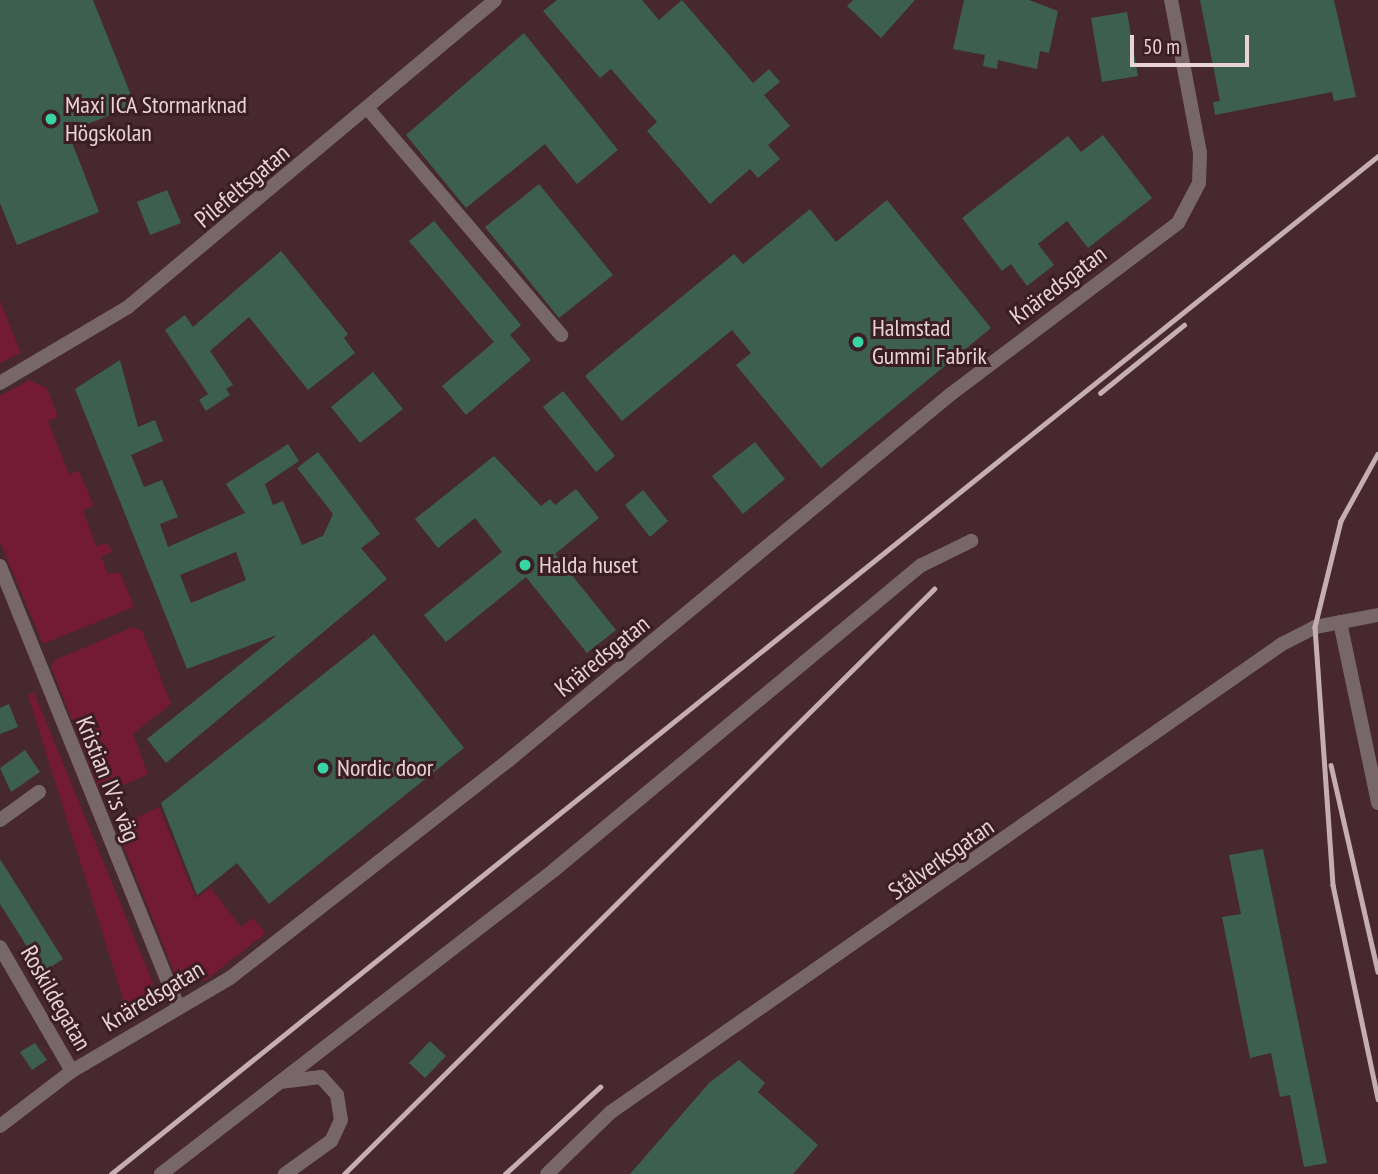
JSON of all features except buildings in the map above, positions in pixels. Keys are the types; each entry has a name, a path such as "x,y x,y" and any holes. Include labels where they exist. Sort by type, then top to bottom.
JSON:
{"street":[{"name":"Knäredsgatan","path":"0,1126 72,1072 230,978 498,769 951,394 1178,223 1199,183 1200,153 1171,0"},
{"name":"Pilefeltsgatan","path":"0,383 120,314 369,110 486,3"},
{"path":"369,110 561,335"},
{"path":"161,1174 554,870 922,565 971,541"},
{"name":"Kristian IV:s väg","path":"0,566 178,1007"},
{"name":"Stålverksgatan","path":"547,1174 611,1112 1282,644 1340,622 1378,615"},
{"path":"1340,622 1378,803"},
{"path":"0,820 39,792"},
{"name":"Roskildegatan","path":"0,947 72,1072"},
{"path":"279,1082 321,1077 337,1095 341,1120 331,1141 285,1174"}],"shaded area":[{"path":"0,301 21,353 0,363"},
{"path":"29,380 47,388 58,417 48,421 69,474 79,471 94,506 83,510 96,546 107,543 113,552 101,556 108,574 120,572 134,607 43,644 0,542 0,396"},
{"path":"133,627 142,630 171,704 133,734 148,774 109,792 99,789 51,667 55,660"},
{"path":"34,692 153,983 149,1004 129,1018 28,695"},
{"path":"159,807 196,898 211,888 241,927 253,918 266,933 206,980 189,982 174,972 116,827"}],"railway":[{"path":"111,1174 1378,156"},
{"path":"1100,393 1184,325"},
{"path":"1378,454 1341,521 1315,627 1333,885 1378,1099"},
{"path":"344,1174 934,589"},
{"path":"1331,765 1378,972"},
{"path":"505,1174 600,1087"}],"place":[{"name":"Maxi ICA Stormarknad Högskolan","path":"51,119"},
{"name":"Halmstad Gummi Fabrik","path":"858,342"},
{"name":"Halda huset","path":"525,565"},
{"name":"Nordic door","path":"323,768"}]}
